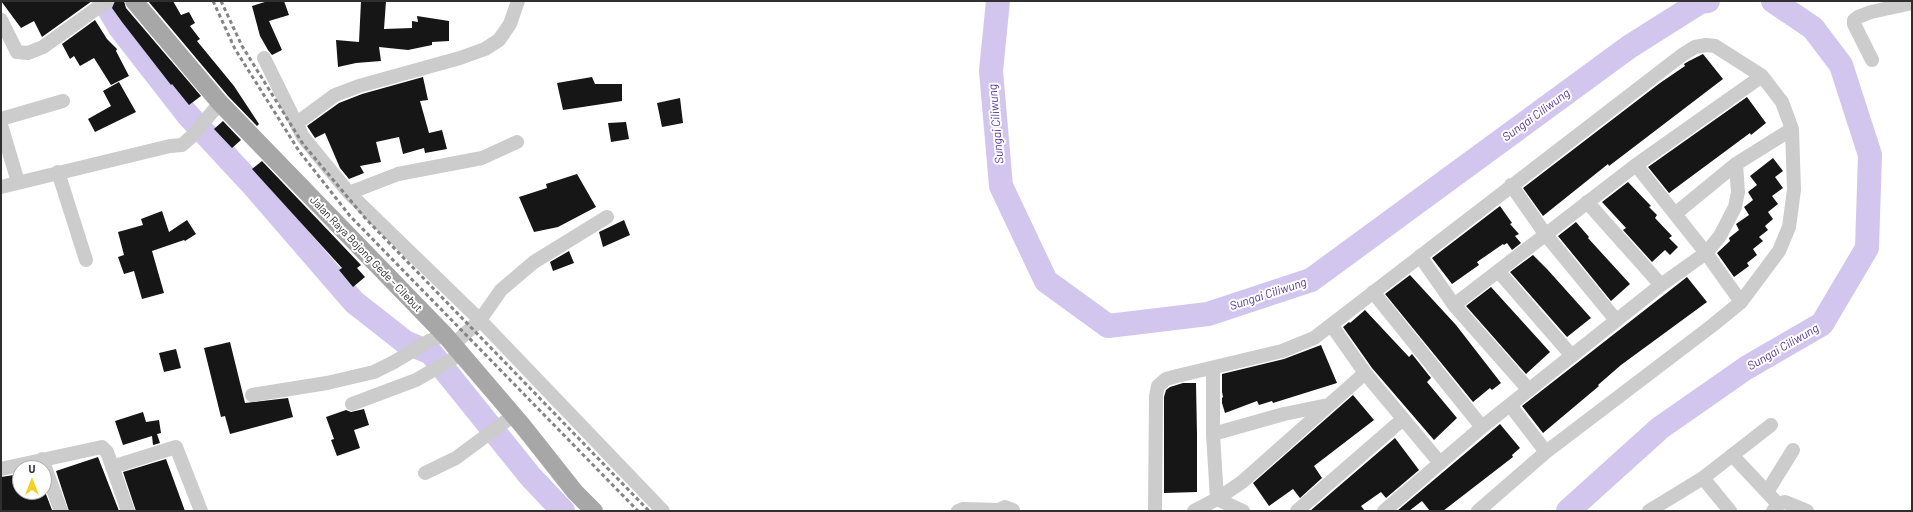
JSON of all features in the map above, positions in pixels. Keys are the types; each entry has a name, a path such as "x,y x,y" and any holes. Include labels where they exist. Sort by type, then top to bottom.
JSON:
{"main road":[{"name":"Jalan Raya Bojong Gede - Cilebut","path":"134,1 217,106 514,415 575,492 594,511"}],"street":[{"path":"296,123 335,95 359,86 460,58 485,49 499,40 510,24 518,1"},
{"path":"1872,60 1854,24 1854,20 1858,16 1905,4"},
{"path":"1,20 17,52 28,53 43,47 102,5"},
{"path":"1155,511 1156,396 1158,386 1166,380 1177,376 1282,351 1314,338 1332,326 1373,292 1511,185 1682,55 1695,47 1706,45 1715,46 1762,76 1782,102 1792,129 1794,190 1789,227 1779,251 1741,302 1546,452 1478,511"},
{"path":"264,58 304,137 350,193 480,320 663,511"},
{"path":"1454,305 1499,272 1636,165 1762,76"},
{"path":"1,119 63,101"},
{"path":"1,187 170,146 182,145 191,137 217,106"},
{"path":"1,125 18,182"},
{"path":"1675,214 1736,164 1792,129"},
{"path":"350,193 398,174 482,158 517,142"},
{"path":"1384,511 1482,427 1616,320 1706,252 1720,236 1735,207 1738,192 1736,164"},
{"path":"1636,165 1706,252 1741,302"},
{"path":"58,172 86,260"},
{"path":"1511,185 1546,235 1616,320"},
{"path":"1587,202 1661,285"},
{"path":"352,404 416,380 447,347 480,320 501,290 534,262 607,217"},
{"path":"1420,256 1454,305 1529,390"},
{"path":"1499,272 1572,356"},
{"path":"1373,292 1482,427"},
{"path":"1332,326 1365,373 1440,463"},
{"path":"252,395 327,383 374,372 401,358 447,347"},
{"path":"1213,368 1213,434 1217,499"},
{"path":"1194,511 1217,499 1242,482 1365,373"},
{"path":"1213,434 1284,414 1330,405"},
{"path":"1510,405 1546,452"},
{"path":"425,473 456,458 514,415"},
{"path":"1297,511 1382,435 1403,419"},
{"path":"1654,510 1703,478 1771,425"},
{"path":"1,469 102,447 106,450 128,511"},
{"path":"112,468 176,447 200,511"},
{"path":"1766,492 1793,450"},
{"path":"1732,455 1766,492 1775,507 1785,502 1807,511"},
{"path":"42,459 61,511"},
{"path":"1703,478 1730,511"},
{"path":"1217,499 1243,511"},
{"path":"958,511 963,509 999,510 1005,507 1013,510"}],"building":[{"path":"1,1 92,1 42,37 34,21 21,28"},
{"path":"115,1 124,1 126,8 201,96 189,105 172,84 171,85 112,8"},
{"path":"148,1 173,1 181,15 189,12 195,23 190,26 200,39 197,41 234,86 259,124 257,126 228,96"},
{"path":"268,1 284,1 289,15 269,21 282,50 272,55 260,36 252,6"},
{"path":"361,1 386,1 384,29 412,28 412,21 418,22 417,16 449,21 449,41 432,42 432,45 408,50 379,47 381,61 356,63 338,67 336,40 359,42"},
{"path":"95,20 107,39 117,49 116,51 129,76 111,85 94,58 80,66 74,56 70,59 62,44"},
{"path":"1703,54 1723,79 1609,166 1608,164 1543,216 1523,188 1660,83 1685,66 1684,64"},
{"path":"423,77 428,100 420,101 429,133 442,130 447,149 425,153 424,148 403,154 399,137 376,142 381,162 360,166 364,173 349,179 340,168 325,133 315,138 307,126 339,103 362,94"},
{"path":"592,77 595,84 622,84 622,101 563,110 557,83"},
{"path":"119,82 136,112 95,132 88,119 111,106 103,91"},
{"path":"1747,97 1766,123 1751,135 1750,133 1669,193 1648,167"},
{"path":"680,98 683,123 662,127 657,103"},
{"path":"223,121 241,140 232,148 214,129"},
{"path":"626,122 629,139 611,142 608,123"},
{"path":"1773,158 1783,171 1775,177 1783,188 1772,196 1778,204 1768,212 1773,219 1765,226 1768,230 1759,237 1763,241 1753,249 1757,255 1747,263 1749,266 1734,277 1717,253 1730,241 1729,238 1739,230 1736,224 1749,215 1744,207 1753,200 1748,192 1757,185 1750,176"},
{"path":"262,161 361,265 357,268 365,277 353,287 339,270 342,268 252,169"},
{"path":"577,174 596,207 558,227 534,232 519,197 547,188 546,184"},
{"path":"1628,182 1651,206 1649,207 1657,215 1655,218 1672,236 1669,238 1678,247 1670,255 1665,250 1652,262 1623,230 1626,228 1602,202"},
{"path":"1500,206 1512,223 1510,224 1519,234 1515,236 1521,243 1512,250 1507,243 1504,245 1503,244 1477,262 1479,265 1452,284 1432,258"},
{"path":"162,211 169,232 187,220 196,234 185,241 184,240 152,251 164,293 142,299 134,271 124,274 118,257 124,255 118,232 143,225 141,219"},
{"path":"624,220 630,235 603,247 599,232"},
{"path":"1576,222 1589,237 1588,238 1630,284 1611,301 1558,236"},
{"path":"569,251 574,263 553,271 550,262"},
{"path":"1533,255 1591,318 1567,337 1510,272"},
{"path":"1410,275 1456,325 1501,383 1492,390 1490,388 1473,402 1385,294"},
{"path":"1687,277 1707,302 1621,365 1598,385 1599,386 1543,433 1522,406"},
{"path":"1491,287 1550,352 1526,374 1466,306"},
{"path":"1365,310 1409,357 1412,354 1431,378 1427,382 1457,418 1434,440 1372,368 1343,327"},
{"path":"230,342 245,403 288,398 293,417 230,434 225,416 221,417 204,348"},
{"path":"1321,345 1337,383 1273,403 1272,401 1259,405 1257,401 1225,413 1222,403 1222,374 1284,359"},
{"path":"176,349 181,368 164,372 159,353"},
{"path":"1183,383 1196,383 1197,492 1164,493 1164,397 1166,390 1170,387"},
{"path":"1353,395 1374,420 1314,466 1322,478 1300,498 1293,489 1269,506 1253,483"},
{"path":"364,409 369,425 354,430 360,448 337,456 331,440 334,439 326,417 346,410 351,412"},
{"path":"143,412 146,422 159,420 161,433 157,434 160,443 153,445 152,436 123,445 115,421"},
{"path":"1500,424 1520,448 1512,455 1513,457 1443,511 1430,511 1422,501 1409,511 1397,511"},
{"path":"1395,438 1419,470 1386,498 1381,492 1361,506 1365,511 1310,511"},
{"path":"98,457 119,511 69,511 56,471"},
{"path":"166,459 185,511 136,511 123,472"},
{"path":"12,475 12,500 48,500 52,510 1,511 1,477"}],"waterway":[{"path":"104,1 120,28 187,114 251,183 354,302 405,342 431,353 530,476 563,511"},
{"name":"Sungai Ciliwung","path":"998,1 991,71 1001,186 1046,281 1108,326 1208,314 1311,280 1629,47 1700,2 1708,1"},
{"name":"Sungai Ciliwung","path":"1568,511 1660,428 1746,368 1822,324 1867,248 1870,155 1841,65 1813,28 1773,1"}],"railway":[{"path":"213,1 235,49 299,151 350,216 638,511"},
{"path":"221,1 242,46 303,144 366,219 649,511"}]}
